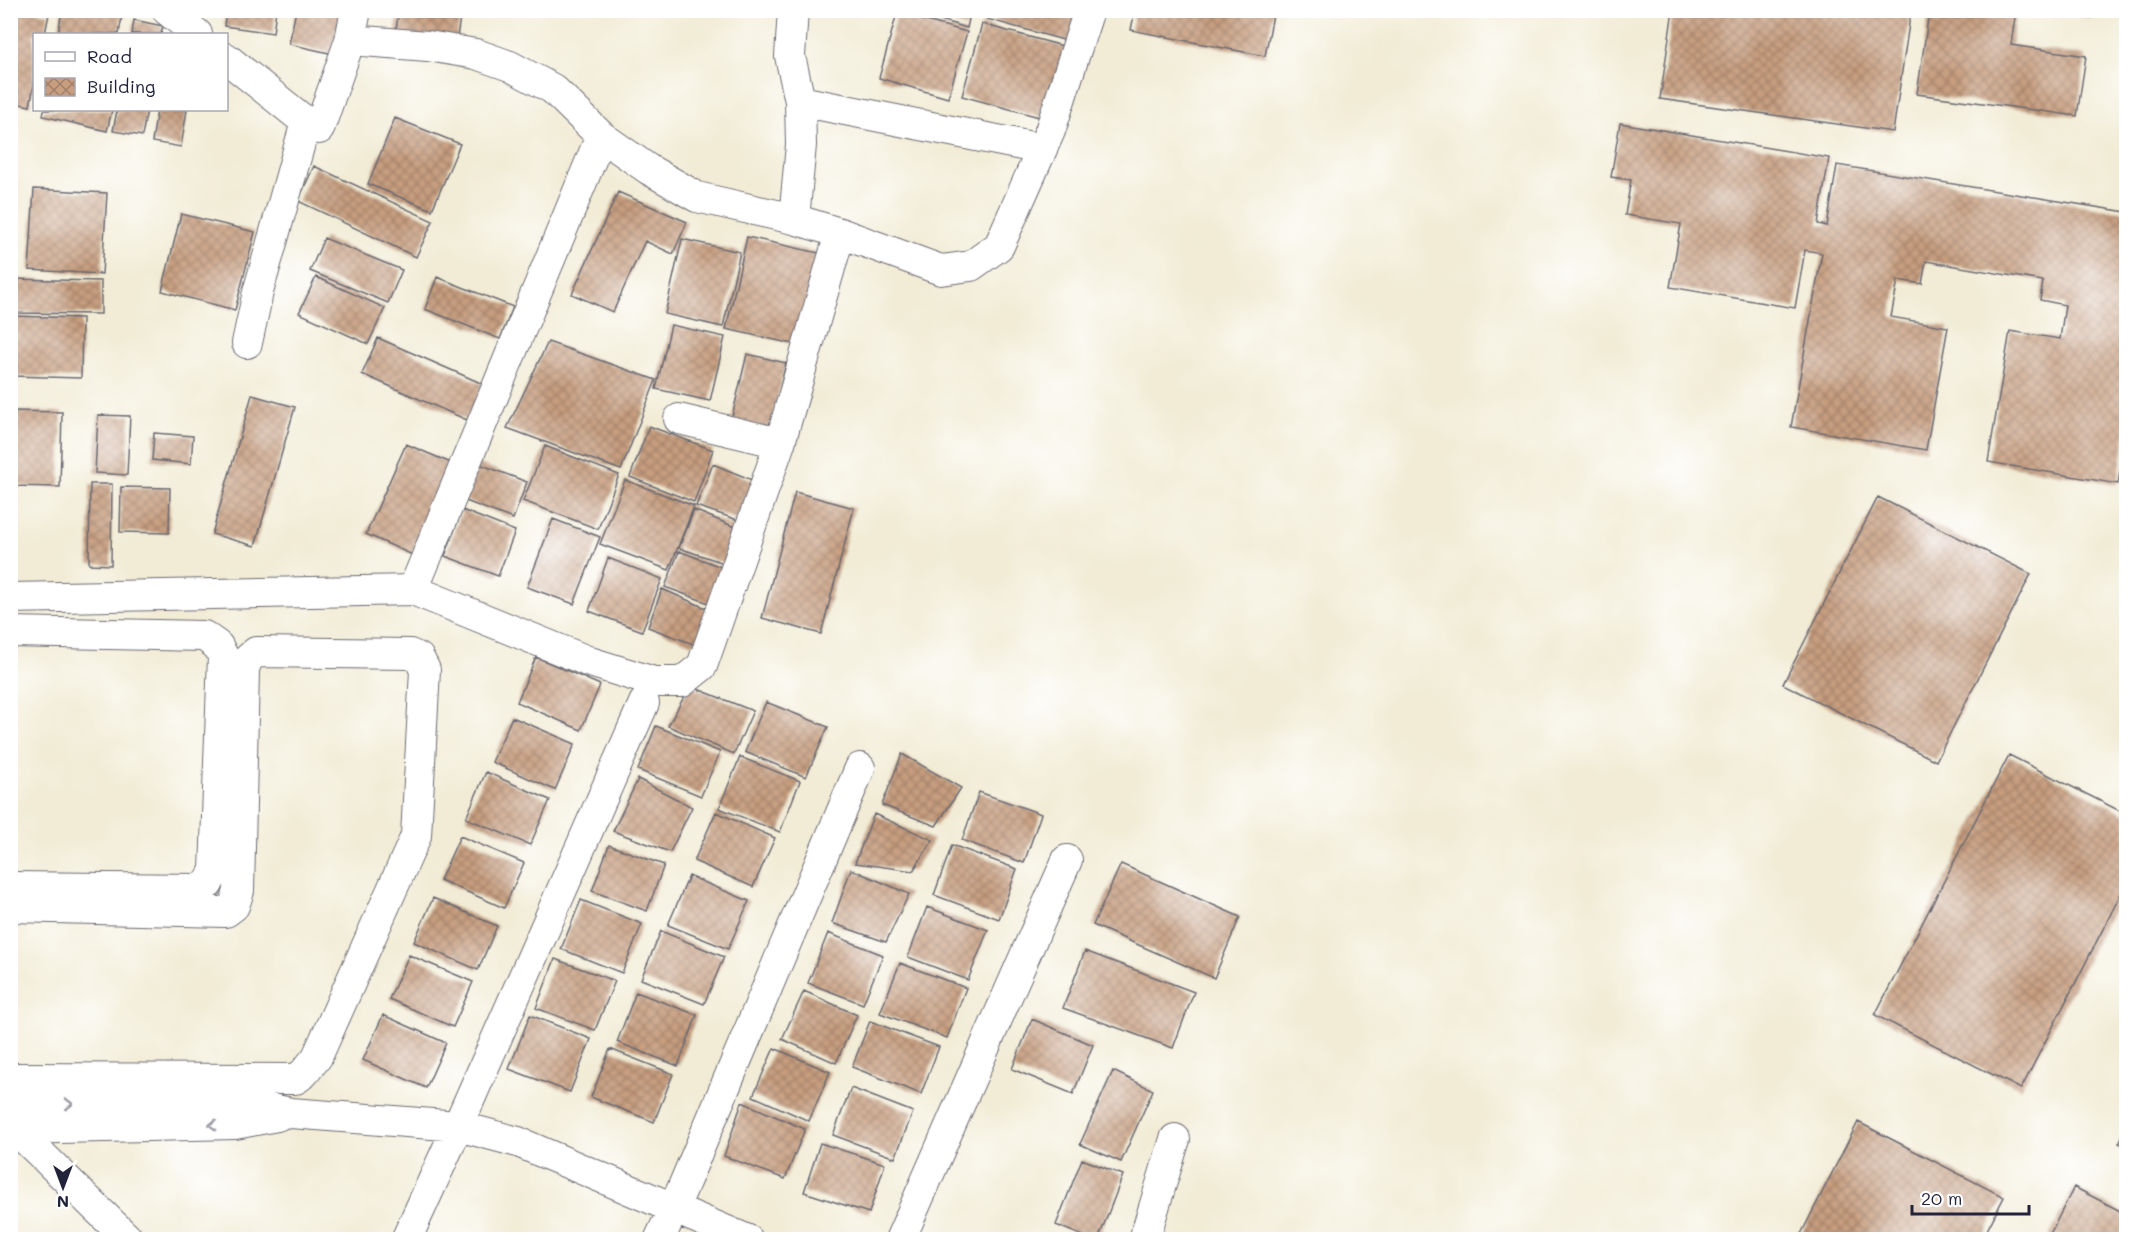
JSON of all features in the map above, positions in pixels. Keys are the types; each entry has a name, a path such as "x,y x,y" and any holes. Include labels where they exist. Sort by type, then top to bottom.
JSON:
{"street":[{"path":"167,10 196,33"},
{"path":"228,60 306,122 319,129 350,40 356,10"},
{"path":"793,10 790,56 800,101 801,146 794,219"},
{"path":"350,40 429,46 476,54 510,66 553,88 601,136 648,169 697,197 794,219 840,233 941,270 971,266 999,246 1050,131 1089,10"},
{"path":"800,101 1042,149"},
{"path":"247,343 258,292 306,122"},
{"path":"413,591 601,136"},
{"path":"10,598 413,591 590,662 654,682 682,682 702,666 780,443 840,233"},
{"path":"679,419 780,443"},
{"path":"10,632 204,636 218,646 223,656 215,870 208,884 200,889 10,887"},
{"path":"10,908 226,912 234,906 238,891 243,670 247,660 256,652 411,654 418,658 425,670 416,836 317,1057 304,1073 296,1079 10,1078"},
{"path":"406,1239 644,703"},
{"path":"659,1239 860,768"},
{"path":"900,1239 1067,860"},
{"path":"12,1120 235,1124 291,1113 458,1126 518,1142 748,1239"},
{"path":"12,1120 129,1239"},
{"path":"1144,1239 1174,1139"}],"building":[{"path":"10,10 31,10 49,14 45,33 33,33 33,90 30,106 10,102"},
{"path":"62,10 123,10 119,33 58,33"},
{"path":"226,10 276,10 273,33 224,26"},
{"path":"296,10 348,10 338,55 289,44"},
{"path":"399,10 461,10 456,45 395,35"},
{"path":"908,10 971,10 967,28"},
{"path":"989,10 1080,10 1071,42 987,19"},
{"path":"1135,10 1274,10 1265,56 1131,30"},
{"path":"1673,10 1911,10 1893,132 1660,99"},
{"path":"1960,10 2016,10 2011,45 2086,56 2077,116 1917,94 1929,12 1959,16"},
{"path":"2046,10 2092,10 2091,18"},
{"path":"897,13 967,32 948,98 879,78"},
{"path":"134,20 163,26 161,33 132,33"},
{"path":"982,24 1070,48 1050,120 962,96"},
{"path":"44,111 112,111 107,131 43,116"},
{"path":"117,111 147,111 142,136 113,131"},
{"path":"157,111 187,111 181,147 152,142"},
{"path":"395,118 460,144 432,210 368,184"},
{"path":"1620,123 1829,158 1818,224 1827,226 1837,165 2126,212 2126,432 2118,484 1988,462 2010,331 2060,339 2065,305 2040,300 2043,281 1926,261 1922,284 1898,280 1891,317 1948,327 1926,450 1791,427 1822,253 1805,250 1795,308 1670,287 1681,224 1625,215 1631,180 1611,177"},
{"path":"314,166 433,221 416,257 298,201"},
{"path":"34,189 107,193 102,274 29,270"},
{"path":"618,192 687,222 673,254 645,241 613,312 572,294"},
{"path":"181,214 255,232 235,310 162,291"},
{"path":"747,237 819,253 798,345 726,329"},
{"path":"324,238 402,270 388,303 310,271"},
{"path":"682,239 740,252 723,327 665,314"},
{"path":"316,277 385,308 368,344 299,313"},
{"path":"437,277 513,307 500,339 425,309"},
{"path":"10,279 101,281 101,314 10,313"},
{"path":"10,316 82,318 81,378 10,376"},
{"path":"671,325 725,337 710,401 656,389"},
{"path":"378,338 483,384 467,420 362,374"},
{"path":"548,342 656,380 621,470 507,428"},
{"path":"747,354 786,363 770,430 731,421"},
{"path":"252,395 295,407 255,546 212,534"},
{"path":"10,411 62,412 60,487 10,486"},
{"path":"98,415 130,416 127,475 95,473"},
{"path":"649,426 713,450 694,502 630,477"},
{"path":"154,433 193,436 191,464 152,460"},
{"path":"406,444 458,466 417,557 366,534"},
{"path":"545,446 619,475 598,529 523,501"},
{"path":"477,463 527,482 513,519 463,500"},
{"path":"713,464 757,482 744,522 696,506"},
{"path":"625,480 694,506 669,570 600,544"},
{"path":"90,484 112,484 111,565 89,564"},
{"path":"121,487 170,488 169,533 120,532"},
{"path":"795,492 854,508 821,634 762,618"},
{"path":"1878,497 2031,574 1936,761 1783,684"},
{"path":"462,510 515,531 498,576 445,556"},
{"path":"694,510 742,530 730,565 679,548"},
{"path":"553,519 600,537 574,604 527,587"},
{"path":"679,551 729,570 717,606 665,587"},
{"path":"608,558 662,579 642,631 589,611"},
{"path":"662,589 715,612 701,647 648,627"},
{"path":"536,657 600,685 581,730 517,702"},
{"path":"690,686 753,711 734,754 668,726"},
{"path":"766,702 828,727 806,777 745,752"},
{"path":"512,717 575,744 555,790 492,762"},
{"path":"656,726 720,752 701,796 638,770"},
{"path":"902,754 961,788 936,826 882,805"},
{"path":"2009,755 2126,814 2126,884 2021,1089 1875,1015"},
{"path":"740,757 800,781 780,832 719,808"},
{"path":"486,772 550,800 530,845 466,818"},
{"path":"638,779 692,807 670,852 613,831"},
{"path":"979,792 1041,814 1024,863 962,840"},
{"path":"716,812 775,838 753,887 694,861"},
{"path":"874,814 933,840 913,871 855,863"},
{"path":"460,836 524,863 504,908 440,880"},
{"path":"609,845 664,865 647,911 592,891"},
{"path":"952,845 1017,869 999,919 934,895"},
{"path":"1121,864 1240,917 1214,978 1093,925"},
{"path":"851,869 909,894 886,942 832,923"},
{"path":"689,876 749,901 728,949 668,925"},
{"path":"433,898 497,926 478,970 414,942"},
{"path":"581,900 642,924 622,973 561,949"},
{"path":"927,907 988,930 968,980 908,957"},
{"path":"661,931 724,957 704,1004 641,979"},
{"path":"828,933 883,955 863,1004 808,983"},
{"path":"1085,951 1194,992 1173,1048 1063,1008"},
{"path":"409,955 473,982 453,1027 389,999"},
{"path":"555,959 615,981 595,1030 536,1008"},
{"path":"900,963 966,988 947,1038 880,1013"},
{"path":"804,991 857,1015 836,1063 782,1039"},
{"path":"636,992 697,1015 678,1066 617,1042"},
{"path":"383,1015 446,1043 426,1088 363,1060"},
{"path":"530,1015 591,1039 570,1092 509,1069"},
{"path":"1032,1019 1093,1045 1073,1094 1012,1069"},
{"path":"870,1021 939,1047 921,1094 852,1067"},
{"path":"774,1048 830,1072 809,1121 753,1096"},
{"path":"610,1049 673,1074 654,1122 591,1097"},
{"path":"1113,1071 1153,1090 1121,1162 1080,1144"},
{"path":"851,1088 913,1112 895,1158 833,1135"},
{"path":"742,1102 805,1129 785,1179 724,1156"},
{"path":"1858,1122 2004,1197 1982,1240 1798,1240"},
{"path":"2126,1128 2126,1146 2119,1143"},
{"path":"820,1143 885,1164 869,1213 804,1192"},
{"path":"1082,1159 1123,1175 1098,1240 1056,1225"},
{"path":"2074,1187 2126,1214 2126,1240 2047,1240"},
{"path":"1032,1235 1044,1239 1044,1240 1031,1240"}]}
